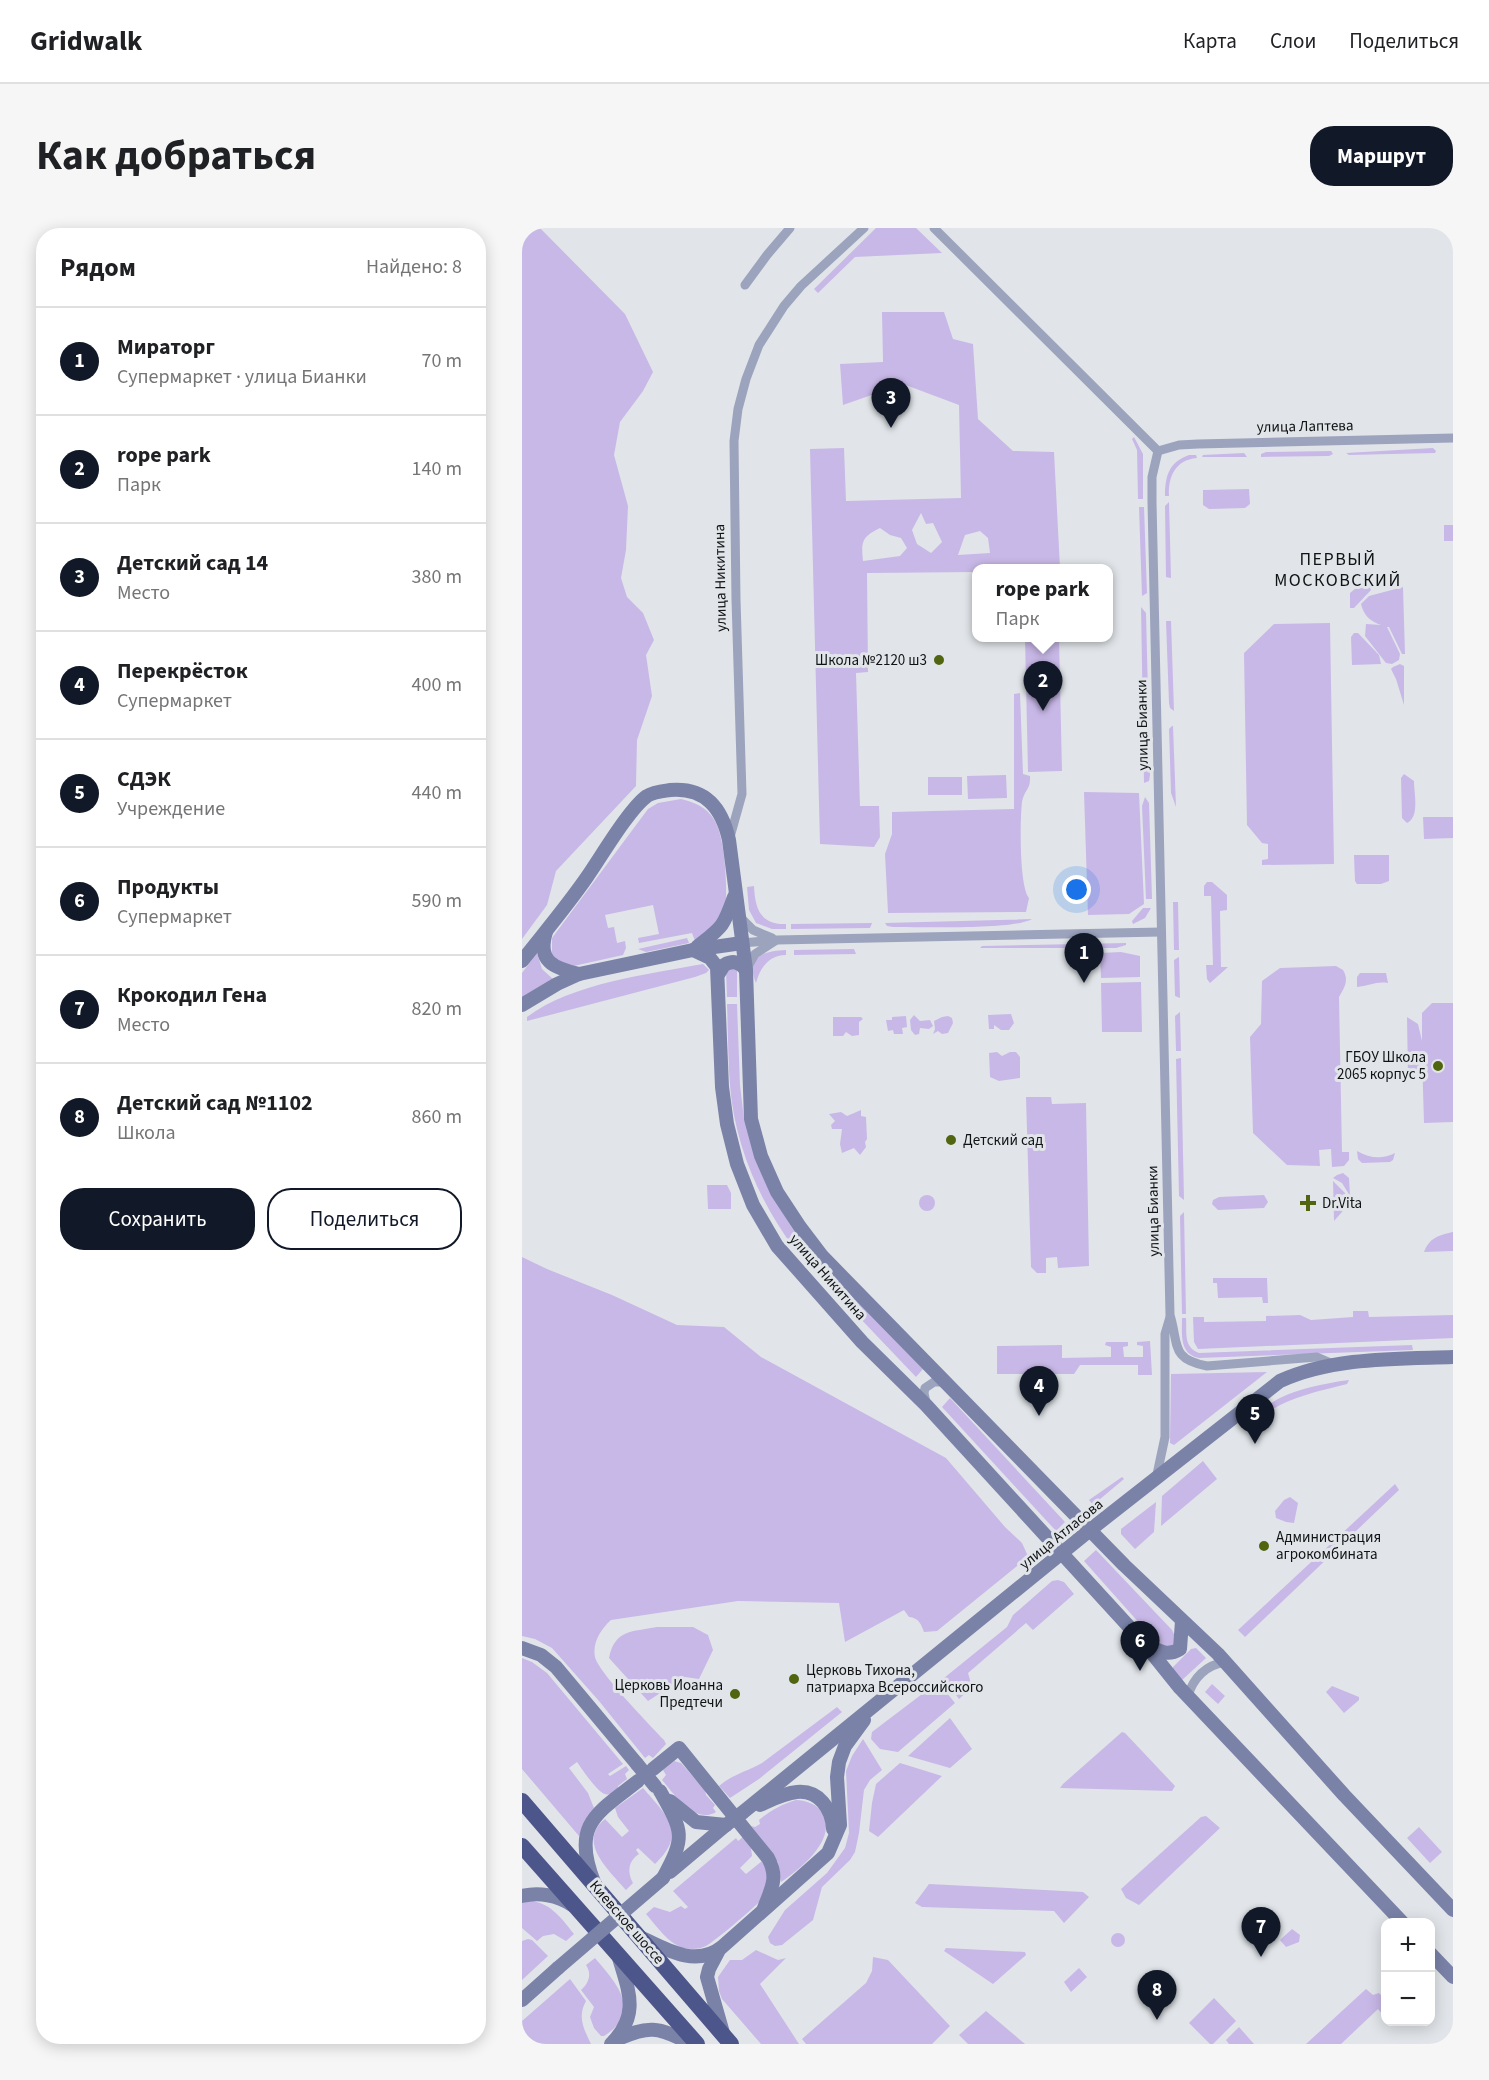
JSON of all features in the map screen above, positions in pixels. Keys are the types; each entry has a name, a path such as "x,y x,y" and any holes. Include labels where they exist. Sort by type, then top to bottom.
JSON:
{"highway":[{"name":"Киевское шоссе","path":"522,1801 727,2040"},
{"name":"Киевское шоссе","path":"522,1846 697,2044"}],"street":[{"path":"745,285 790,228"},
{"name":"улица Никитина","path":"864,228 801,286 784,306 759,345 738,409 734,441 742,794 729,840 746,970 751,1119 761,1156 777,1192 822,1256 1090,1530 1225,1662 1344,1795 1453,1910"},
{"path":"934,228 1158,451"},
{"name":"улица Лаптева","path":"1158,451 1179,445 1198,444 1453,438"},
{"name":"улица Бианки","path":"1158,451 1152,477 1152,502 1170,1315 1180,1354 1192,1363 1207,1365 1317,1357 1333,1364"},
{"path":"522,961 585,880 632,813 648,795 680,789 709,799 725,823 729,840"},
{"path":"693,950 718,931 724,923 735,895"},
{"path":"738,914 753,930 777,940"},
{"path":"546,930 542,944 549,962 555,967 579,975"},
{"path":"522,1005 557,984 579,975 693,950 742,943 777,940 1161,932"},
{"path":"719,973 724,964 733,962 746,970 755,954 777,940"},
{"path":"693,950 710,958 719,973"},
{"name":"улица Никитина","path":"719,973 724,1105 737,1164 753,1205 777,1246 862,1342 926,1405 1062,1553 1143,1642 1153,1657 1188,1696 1397,1918"},
{"name":"улица Бианки","path":"1156,1480 1166,1437 1166,1334 1170,1315"},
{"name":"улица Атласова","path":"522,2000 726,1825 1090,1530 1280,1381 1301,1372 1333,1364 1453,1357"},
{"path":"926,1405 925,1388 934,1382 947,1382"},
{"path":"1143,1642 1164,1653 1173,1653 1180,1649 1182,1642 1182,1621"},
{"path":"522,1648 541,1655 556,1667 657,1788 696,1822 726,1825"},
{"path":"1188,1696 1192,1682 1213,1664 1225,1662"},
{"path":"727,2040 707,1977 708,1969 719,1950 828,1853 840,1825 837,1777 841,1756 845,1746 876,1703"},
{"path":"653,1769 679,1748 768,1858 774,1881 762,1913"},
{"path":"604,1896 594,1882 589,1868 585,1846 586,1833 592,1821 604,1807 638,1781"},
{"path":"657,1788 677,1822 680,1836 678,1850 663,1878"},
{"path":"744,1811 793,1793 803,1792 812,1795 821,1800 829,1810 833,1820 834,1842"},
{"path":"522,1896 532,1894 557,1898 568,1902 582,1912"},
{"path":"639,1937 686,1956 705,1955 719,1950"},
{"path":"612,2043 628,2019 631,2003 617,1953"},
{"path":"1435,1957 1453,1977"},
{"path":"612,2043 634,2033 653,2029 670,2033 691,2044"}],"shaded area":[{"path":"522,228 540,228 625,314 653,372 643,391 620,422 614,455 628,506 626,550 621,578 627,597 643,613 654,640 646,655 652,696 637,740 636,786 556,871 547,905 522,939"},
{"path":"876,228 916,228 942,253 855,257 818,293 814,289"},
{"path":"882,312 944,312 953,339 973,344 978,419 1013,451 1054,452 1060,564 972,564 972,572 867,573 868,672 856,673 860,806 879,806 880,837 874,847 820,844 810,449 844,448 846,501 961,498 959,405 903,384 843,405 840,364 883,362","holes":["921,513 926,524 933,523 942,542 931,553 917,544 912,530","880,528 890,535 901,538 907,548 900,556 863,561 864,540","980,531 988,538 990,553 958,555 965,535"]},
{"path":"1134,437 1143,454 1143,499 1138,499 1137,450 1132,439"},
{"path":"1433,448 1435,453 1349,455 1346,453"},
{"path":"1331,451 1333,454 1329,456 1261,457 1261,454 1266,452"},
{"path":"1244,453 1247,457 1202,457 1203,455"},
{"path":"1189,455 1196,455 1197,458 1189,459 1178,466 1170,482 1169,496 1165,496 1167,476 1177,462"},
{"path":"1249,489 1250,504 1245,508 1209,509 1203,505 1203,490"},
{"path":"1169,502 1171,578 1166,577 1165,506"},
{"path":"1139,507 1144,507 1147,593 1142,596"},
{"path":"1444,525 1453,525 1453,541 1444,541"},
{"path":"1370,587 1371,590 1354,608 1350,608 1350,593 1356,588"},
{"path":"1403,587 1405,654 1402,654 1387,627 1400,654 1399,660 1392,664 1386,663 1365,636 1366,624 1381,625 1368,618 1361,604 1369,596"},
{"path":"1141,607 1146,613 1150,775 1149,781 1144,783"},
{"path":"1166,621 1171,621 1174,711 1170,708 1169,703"},
{"path":"1330,623 1334,864 1262,865 1262,860 1268,859 1268,844 1262,843 1247,825 1244,653 1274,624"},
{"path":"1354,633 1358,633 1379,655 1381,664 1352,665 1351,637"},
{"path":"1025,642 1059,642 1062,771 1028,772"},
{"path":"1400,664 1404,666 1404,705 1391,669"},
{"path":"1020,693 1023,774 1030,776 1022,802 1021,822 1023,880 1029,898 1026,912 888,913 885,854 892,834 892,812 1014,809 1014,694"},
{"path":"1172,726 1176,807 1171,793 1169,729"},
{"path":"1404,774 1414,781 1415,811 1414,816 1407,823 1402,818 1401,778"},
{"path":"1006,775 1007,798 968,799 967,776"},
{"path":"928,777 962,777 962,795 928,795"},
{"path":"1084,792 1139,793 1144,904 1129,914 1088,915"},
{"path":"1145,797 1149,803 1152,899 1146,899 1142,806"},
{"path":"681,799 703,808 710,814 717,826 725,865 725,916 695,941 692,933 639,943 638,938 659,934 653,905 605,915 608,928 614,927 617,943 625,941 626,948 623,955 569,967 562,965 552,955 552,938 648,809 658,803"},
{"path":"1423,817 1453,817 1453,838 1424,839"},
{"path":"1354,855 1389,855 1389,881 1381,884 1357,884"},
{"path":"1207,882 1212,882 1227,895 1227,910 1220,911 1221,967 1228,967 1210,983 1207,979 1206,965 1213,965 1211,896 1204,896 1204,886"},
{"path":"754,886 761,914 770,922 786,924 786,929 772,929 756,923 749,910 747,887"},
{"path":"1173,902 1178,902 1179,950 1174,950"},
{"path":"1143,908 1151,908 1145,918 1133,924 1132,921"},
{"path":"1032,919 1006,925 966,927 893,927 885,923"},
{"path":"872,923 870,928 791,929 791,924"},
{"path":"687,938 689,943 646,952 638,949"},
{"path":"1126,943 1116,948 980,948 982,946"},
{"path":"854,949 856,954 794,955 794,950"},
{"path":"786,950 786,955 775,957 766,963 756,983 753,974 755,961 764,954"},
{"path":"1121,952 1140,956 1140,977 1101,978 1100,953"},
{"path":"537,953 542,969 554,980 522,998 522,973"},
{"path":"1179,957 1180,998 1175,996 1174,960"},
{"path":"703,964 709,970 695,977 527,1021 527,1017 545,1005 588,988 635,976"},
{"path":"1336,966 1343,970 1346,977 1339,997 1342,1152 1349,1152 1349,1160 1344,1166 1332,1167 1331,1149 1319,1150 1320,1166 1287,1165 1253,1133 1250,1037 1261,1024 1262,981 1280,968"},
{"path":"737,968 737,997 727,997 726,970"},
{"path":"1360,973 1386,973 1388,983 1357,987 1357,977"},
{"path":"1141,982 1142,1032 1102,1032 1101,983"},
{"name":"ГБОУ Школа 2065 корпус 5","path":"1432,1003 1453,1003 1453,1122 1424,1123 1422,1057 1420,1071 1408,1078 1407,1017 1418,1024 1422,1041 1422,1013"},
{"path":"727,1004 737,1004 740,1085 744,1119 772,1195 794,1231 820,1261 923,1369 916,1377 796,1251 761,1194 744,1152 733,1108 729,1076"},
{"path":"1180,1012 1181,1051 1176,1051 1175,1016"},
{"path":"1011,1014 1014,1023 1009,1030 1001,1030 994,1025 994,1029 989,1029 988,1015"},
{"path":"914,1015 920,1021 930,1020 933,1026 929,1029 920,1028 919,1034 915,1035 911,1030 910,1020"},
{"path":"906,1016 907,1027 902,1028 903,1034 894,1034 893,1030 888,1031 886,1020"},
{"path":"948,1016 952,1018 953,1023 948,1033 942,1034 938,1031 933,1034 934,1021"},
{"path":"833,1017 861,1017 863,1019 859,1022 859,1035 852,1036 846,1032 843,1036 833,1036"},
{"path":"997,1052 1002,1056 1016,1052 1020,1057 1020,1078 999,1081 990,1077 989,1053"},
{"path":"1181,1058 1184,1200 1179,1196 1176,1059"},
{"path":"1026,1097 1051,1097 1052,1104 1086,1103 1089,1266 1058,1268 1057,1257 1046,1258 1046,1273 1037,1273 1031,1267"},
{"path":"861,1110 861,1116 866,1117 866,1147 860,1155 854,1148 842,1153 840,1144 842,1129 832,1129 831,1125 835,1121 829,1114 841,1112 847,1116"},
{"path":"1357,1151 1376,1157 1385,1157 1395,1153 1390,1162 1362,1163 1358,1159"},
{"path":"1343,1173 1349,1178 1350,1196 1342,1183 1333,1178"},
{"path":"1333,1181 1345,1193 1349,1204 1334,1221"},
{"path":"707,1185 727,1185 731,1193 731,1209 708,1209"},
{"path":"927,1195 933,1197 935,1203 933,1209 927,1211 921,1209 919,1203 921,1197"},
{"path":"1264,1195 1268,1202 1264,1208 1218,1210 1212,1204 1213,1200 1219,1197"},
{"path":"1184,1212 1186,1314 1182,1314 1180,1216"},
{"path":"1453,1232 1453,1251 1424,1252 1435,1238"},
{"path":"522,1257 677,1325 724,1327 761,1357 946,1458 1005,1527 1022,1543 1027,1558 937,1631 924,1632 919,1622 909,1617 904,1610 845,1642 839,1603 738,1601 611,1620 598,1637 595,1657 605,1674 666,1744 653,1758 649,1755 645,1758 552,1648 535,1639 522,1636"},
{"path":"1213,1278 1267,1278 1268,1303 1263,1303 1262,1297 1218,1298 1217,1283 1213,1283"},
{"path":"1353,1311 1368,1311 1369,1317 1453,1315 1453,1338 1198,1349 1194,1342 1193,1317 1204,1317 1204,1322 1266,1321 1266,1316 1300,1315 1311,1320 1353,1317"},
{"path":"1182,1318 1186,1318 1188,1343 1199,1353 1412,1345 1413,1350 1199,1358 1193,1356 1185,1348 1182,1337"},
{"path":"1150,1341 1152,1375 1138,1375 1138,1365 1080,1365 1074,1374 997,1374 997,1346 1062,1345 1062,1358 1111,1357 1111,1347 1105,1345 1106,1342 1128,1342 1128,1346 1123,1347 1124,1357 1143,1357 1143,1346 1137,1345 1137,1342"},
{"path":"1267,1372 1174,1445 1170,1443 1171,1374"},
{"path":"1349,1380 1347,1384 1288,1401 1268,1413 1262,1420 1259,1417 1265,1409 1285,1396 1313,1387"},
{"path":"950,1398 1065,1522 1056,1531 942,1407"},
{"path":"1203,1461 1217,1479 1161,1526 1162,1496"},
{"path":"1122,1477 1124,1479 1093,1505 1089,1500"},
{"path":"1395,1484 1399,1490 1245,1637 1238,1630"},
{"path":"1290,1497 1298,1503 1294,1523 1276,1518 1275,1511 1284,1500"},
{"path":"1156,1502 1154,1532 1135,1549 1121,1534 1121,1529"},
{"path":"1096,1550 1172,1630 1176,1638 1175,1644 1169,1647 1157,1643 1084,1561"},
{"path":"1052,1581 1064,1582 1074,1594 1033,1630 1026,1623 968,1673 972,1687 959,1699 944,1678 1007,1627 1013,1615"},
{"path":"657,1627 693,1627 708,1635 713,1650 699,1679 685,1677 648,1701 609,1658 620,1637 632,1631"},
{"path":"1196,1648 1206,1658 1181,1681 1173,1674 1173,1667 1191,1649"},
{"path":"522,1658 547,1673 623,1764 608,1774 610,1776 626,1766 629,1770 625,1774 627,1779 618,1786 618,1789 607,1794 602,1793 594,1785 577,1762 569,1768 588,1793 594,1808 586,1819 579,1836 522,1769"},
{"path":"938,1682 955,1703 898,1752 880,1749 871,1739 872,1732"},
{"path":"1212,1684 1225,1696 1218,1704 1205,1692"},
{"path":"1332,1686 1359,1697 1359,1700 1344,1713 1326,1692"},
{"path":"837,1707 842,1712 759,1779 730,1798 719,1786 762,1763"},
{"path":"950,1718 972,1749 950,1768 908,1756"},
{"path":"1122,1732 1175,1786 1172,1791 1060,1788 1063,1784"},
{"path":"863,1739 882,1770 870,1780 864,1790 855,1852 850,1860 822,1887 813,1920 782,1945 775,1946 770,1943 768,1937 785,1910 827,1873 845,1848 849,1833 846,1771"},
{"path":"674,1761 681,1763 705,1790 706,1795 715,1805 713,1808 716,1812 708,1815 693,1811 679,1800 662,1780 666,1775 663,1770"},
{"path":"900,1763 942,1776 878,1837 869,1831 876,1784"},
{"path":"643,1788 666,1816 672,1834 665,1853 655,1864 638,1848 636,1850 639,1854 630,1867 633,1883 626,1890 599,1856 594,1837 597,1828 605,1819 622,1837 629,1831 618,1817 615,1808"},
{"path":"796,1800 810,1803 821,1811 826,1821 825,1832 815,1852 781,1882 778,1862 751,1826 755,1827 760,1824 759,1820 767,1814"},
{"path":"1206,1816 1220,1828 1139,1905 1126,1898 1121,1889 1201,1817"},
{"path":"1419,1827 1442,1852 1430,1863 1407,1838"},
{"path":"743,1837 751,1848 752,1856 740,1868 746,1874 762,1861 767,1876 763,1897 706,1946 690,1949 673,1943 646,1914 654,1907 670,1912 681,1906 685,1909 688,1907 673,1891 736,1838 738,1841"},
{"path":"929,1884 1083,1892 1089,1897 1064,1923 1054,1911 922,1907 915,1903"},
{"path":"531,1901 550,1908 574,1934 566,1941 554,1934 543,1936 537,1941 522,1928 522,1903"},
{"path":"1292,1929 1300,1935 1299,1942 1286,1947 1280,1940"},
{"path":"1118,1933 1123,1935 1125,1940 1123,1945 1118,1947 1113,1945 1111,1940 1113,1935"},
{"path":"532,1940 548,1956 522,1980 522,1941"},
{"path":"946,1948 1025,1952 1026,1955 993,1984 944,1951"},
{"path":"756,1950 778,1960 786,1958 760,1984 799,2044 761,2044 722,1999 718,1977 730,1960 742,1960"},
{"path":"873,1957 888,1960 950,2026 932,2044 806,2044 802,2039 866,1983 872,1971"},
{"path":"595,1958 617,1987 624,2007 622,2017 616,2026 604,2036 601,2036 594,2028 590,2017 594,2007 581,1990 589,1978 586,1965"},
{"path":"1079,1968 1087,1977 1071,1992 1064,1982"},
{"path":"570,1979 586,2001 582,2018 591,2044 522,2044 522,2021"},
{"path":"1366,1989 1373,1995 1379,1993 1381,1995 1381,2012 1378,2009 1341,2044 1306,2044"},
{"path":"1214,1998 1236,2021 1213,2044 1210,2044 1189,2023"},
{"path":"986,2011 1025,2044 968,2044 959,2035"},
{"path":"1239,2027 1254,2044 1229,2044 1226,2040"}],"place":[{"name":"Детский сад 14","path":"891,428"},
{"name":"Школа №2120 ш3","path":"939,660"},
{"name":"rope park","path":"1043,711"},
{"name":"Мираторг","path":"1084,983"},
{"name":"ГБОУ Школа 2065 корпус 5","path":"1438,1066"},
{"name":"Детский сад","path":"951,1140"},
{"name":"Dr.Vita","path":"1308,1203"},
{"name":"Перекрёсток","path":"1039,1416"},
{"name":"СДЭК","path":"1255,1444"},
{"name":"Администрация агрокомбината","path":"1264,1546"},
{"name":"Продукты","path":"1140,1671"},
{"name":"Церковь Тихона, патриарха Всероссийского","path":"794,1679"},
{"name":"Церковь Иоанна Предтечи","path":"735,1694"},
{"name":"Крокодил Гена","path":"1261,1957"},
{"name":"Детский сад №1102","path":"1157,2020"}],"district":[{"name":"ПЕРВЫЙ МОСКОВСКИЙ","path":"1338,569"}]}
